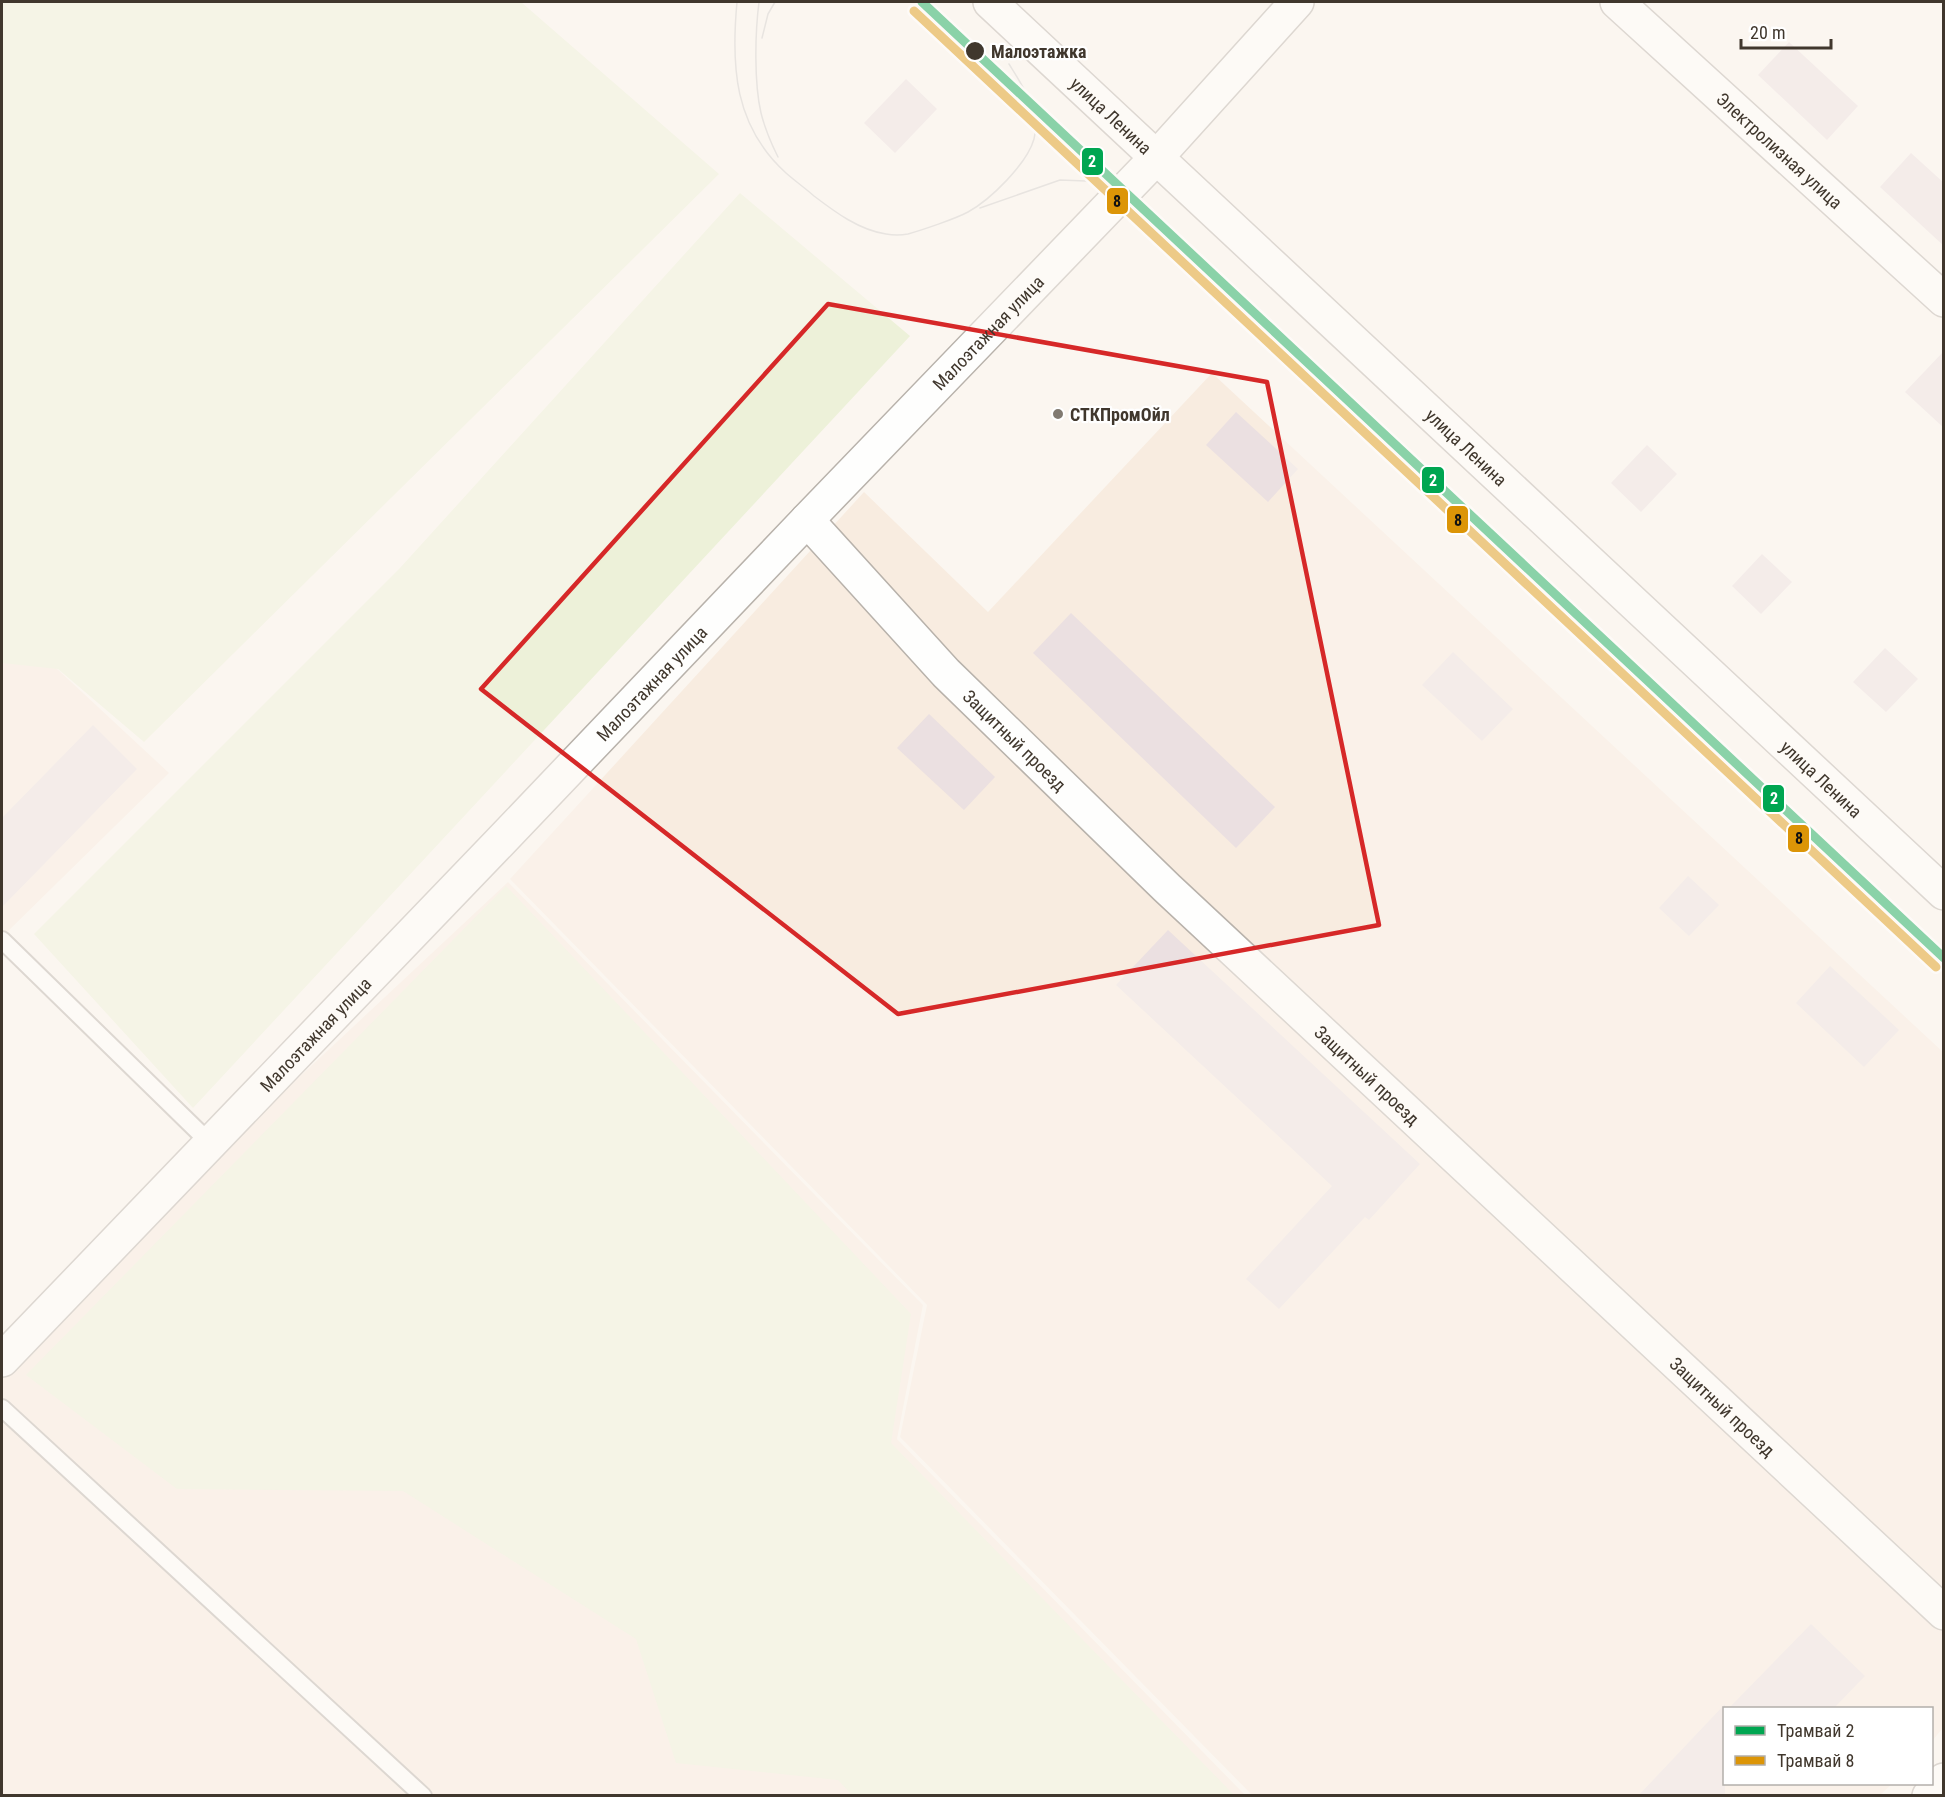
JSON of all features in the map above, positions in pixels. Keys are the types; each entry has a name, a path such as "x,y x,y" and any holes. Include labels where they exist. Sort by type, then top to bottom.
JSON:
{"street":[{"name":"улица Ленина","path":"990,2 1944,893"},
{"name":"Малоэтажная улица","path":"4,1354 210,1143 1156,158 1297,2"},
{"name":"Электролизная улица","path":"1617,2 1944,300"},
{"name":"Защитный проезд","path":"807,520 946,673 1167,888 1944,1613"},
{"path":"1929,1796 1944,1780"}],"lane":[{"path":"2,940 210,1143"},
{"path":"2,1408 423,1796"}],"highlighted area":[{"path":"828,304 1267,382 1379,925 898,1014 481,689"}],"shaded area":[{"path":"1212,373 1943,1052 1943,1728 1933,1740 1933,1707 1723,1707 1723,1785 1891,1785 1880,1795 1252,1795 900,1437 927,1305 510,879 864,492 988,612"},
{"path":"2,619 169,773 2,937"},
{"path":"508,882 923,1305 897,1439 1245,1795 2,1796 2,1355"}],"green space":[{"path":"2,2 521,2 719,174 144,742 58,669 2,663"},
{"path":"740,193 910,336 193,1108 34,934 400,568"},
{"path":"506,886 911,1314 891,1443 1234,1795 852,1795 838,1780 676,1763 636,1639 403,1491 177,1489 26,1375"}],"building":[{"path":"1789,42 1858,106 1827,140 1758,75"},
{"path":"906,79 937,109 895,153 864,123"},
{"path":"1911,153 1944,183 1944,246 1880,187"},
{"path":"1944,351 1944,428 1905,392"},
{"path":"1236,412 1298,469 1268,502 1206,445"},
{"path":"1647,445 1677,474 1641,512 1611,483"},
{"path":"1762,554 1792,582 1761,614 1732,586"},
{"path":"1071,613 1275,807 1236,848 1033,653"},
{"path":"1885,648 1918,679 1886,712 1853,682"},
{"path":"1453,652 1513,709 1482,741 1422,685"},
{"path":"929,714 995,777 964,810 897,748"},
{"path":"93,725 137,769 2,907 2,818"},
{"path":"1688,876 1719,905 1689,936 1659,908"},
{"path":"1168,930 1420,1164 1369,1220 1365,1217 1279,1309 1246,1279 1332,1186 1116,985"},
{"path":"1830,966 1899,1030 1864,1067 1796,1003"},
{"path":"1811,1624 1865,1676 1835,1707 1730,1707"},
{"path":"1725,1704 1723,1707 1723,1785 1725,1785 1725,1796 1638,1796"}],"tram line":[{"path":"737,2 736,72 746,115 756,135 769,155 786,173 814,196 848,219 876,232 891,235 908,234 962,215 987,199 1016,170 1034,139 1035,119 1029,99 1009,64"},
{"path":"759,2 757,87 764,125 778,157"},
{"path":"762,38 768,14 775,2"},
{"name":"2","path":"922,2 1944,958"},
{"name":"8","path":"914,11 1936,967"},
{"path":"980,208 1060,180 1086,181 1120,196 1152,217"}],"place":[{"name":"Малоэтажка","path":"975,51"},
{"name":"СТКПромОйл","path":"1058,414"}]}
